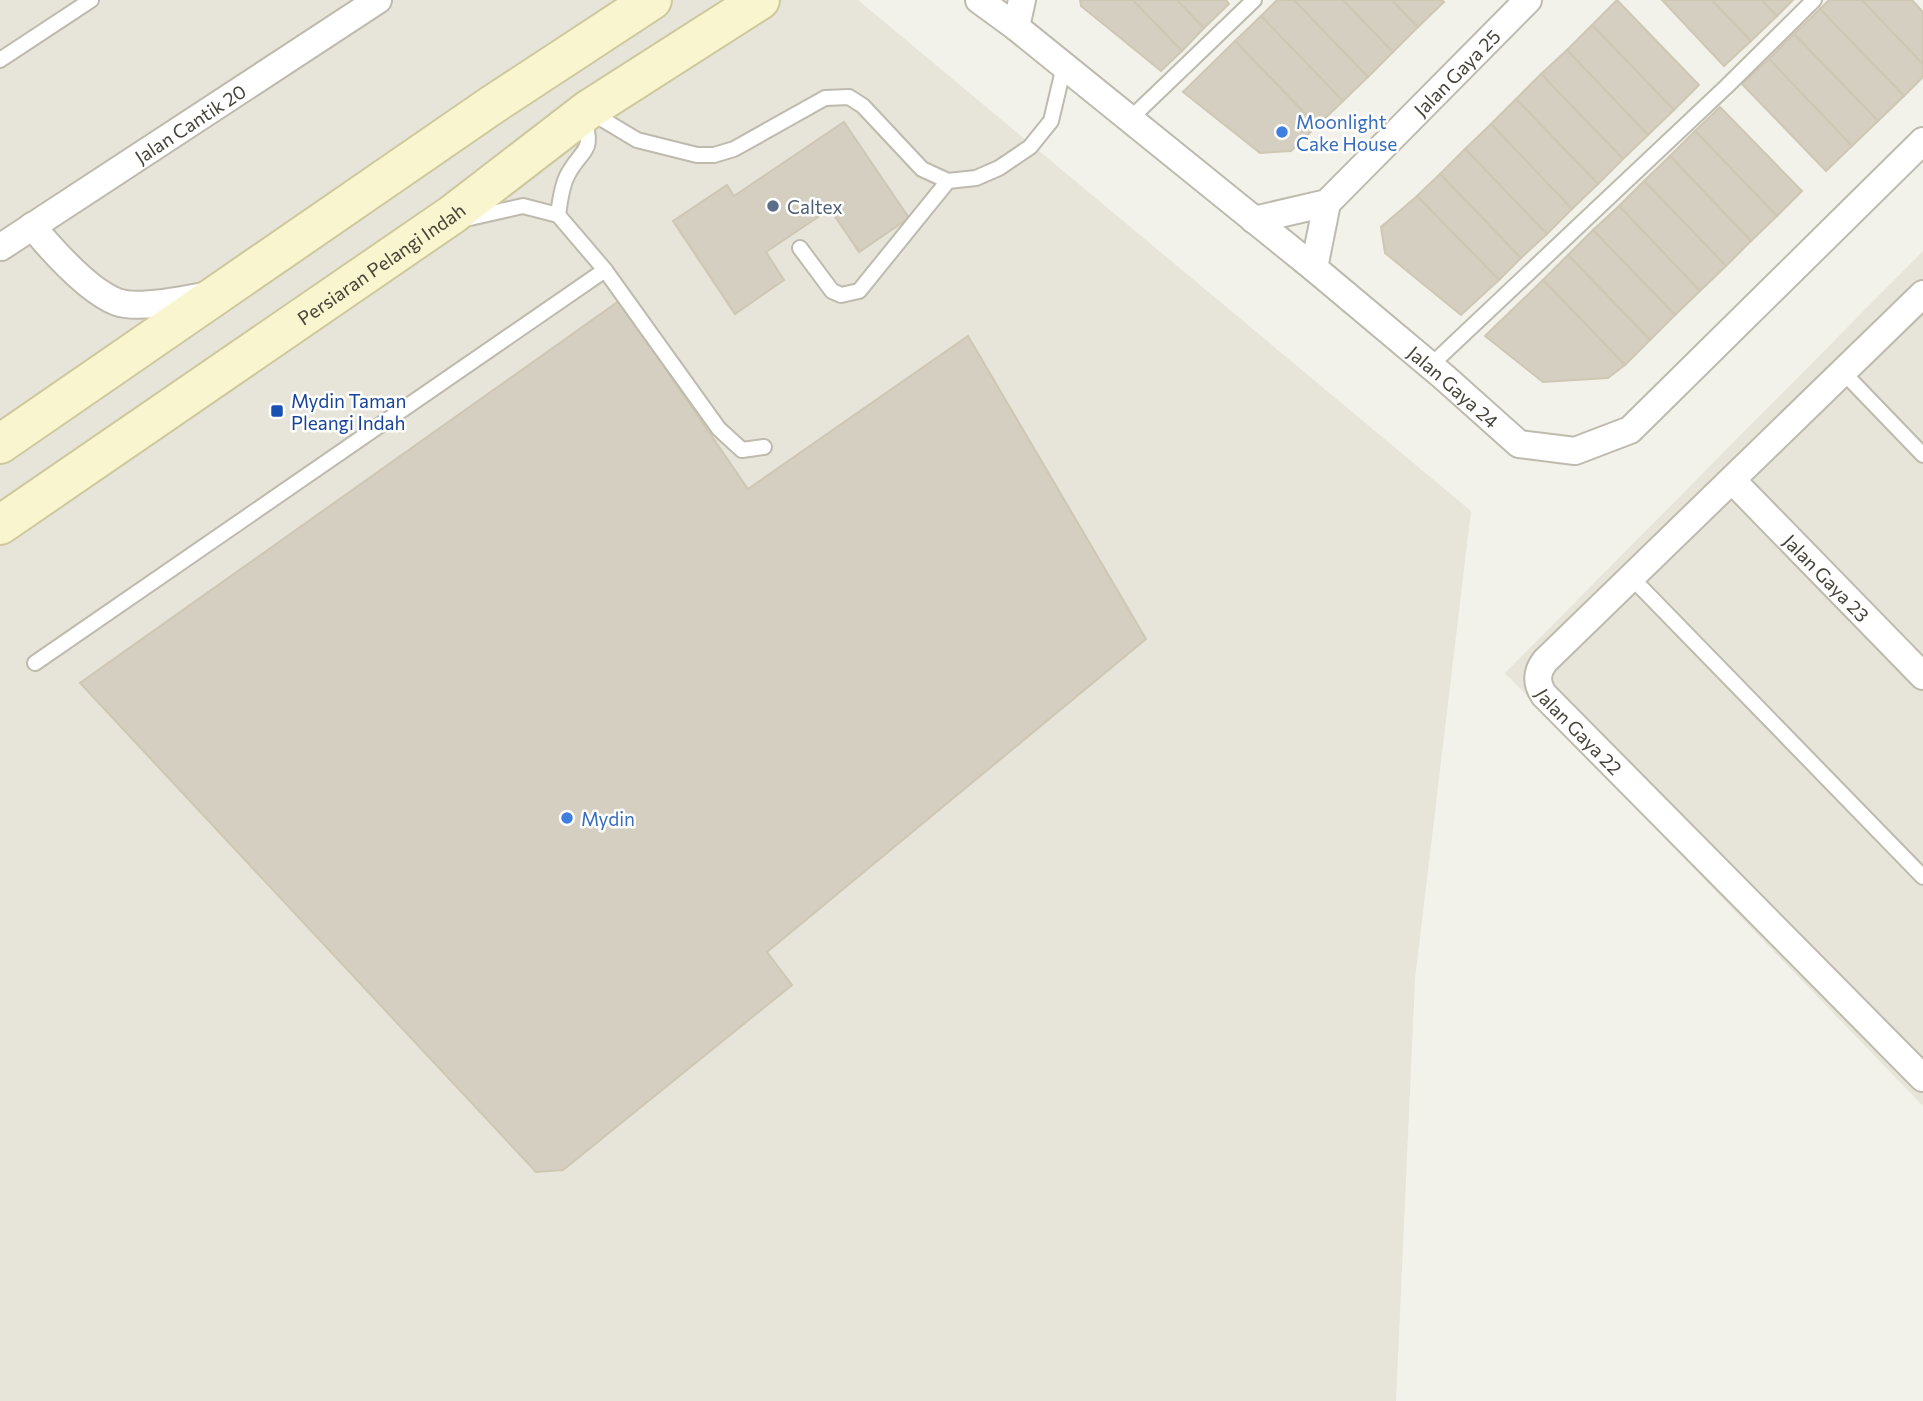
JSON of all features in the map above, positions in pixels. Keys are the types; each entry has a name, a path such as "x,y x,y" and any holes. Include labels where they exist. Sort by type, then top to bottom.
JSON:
{"main road":[{"path":"0,444 492,105 652,0"},
{"name":"Persiaran Pelangi Indah","path":"11,522 453,214 585,112 760,0"}],"street":[{"name":"Jalan Gaya 24","path":"979,0 1314,268 1519,444 1575,451 1630,430 1923,141"},
{"path":"1016,27 1022,0"},
{"name":"Jalan Gaya 25","path":"1327,203 1528,0"},
{"name":"Jalan Cantik 20","path":"0,246 373,2"},
{"path":"1254,220 1327,203 1314,268"},
{"path":"32,226 69,266 118,302 160,304 218,293"},
{"name":"Jalan Gaya 22","path":"1923,294 1539,669 1539,688 1544,695 1923,1078"},
{"name":"Jalan Gaya 23","path":"1732,480 1923,676"}],"lane":[{"path":"0,60 91,0"},
{"path":"1130,119 1254,0"},
{"path":"1430,366 1727,86 1814,0"},
{"path":"585,112 637,139 697,155 714,155 734,149 825,98 849,97 863,106 922,169 948,181 976,178 999,168 1030,147 1051,121 1064,66"},
{"path":"558,215 567,175 586,151 589,133 585,112"},
{"path":"800,248 832,291 841,295 859,291 948,181"},
{"path":"453,214 470,218 523,206 558,215 605,270 719,429 742,450 764,447"},
{"path":"35,663 605,270"},
{"path":"1843,372 1923,455"},
{"path":"1632,577 1923,877"}],"shaded area":[{"path":"0,0 858,0 1471,511 1415,979 1396,1401 0,1401"},
{"path":"1923,251 1923,1106 1505,673"}],"building":[{"path":"1080,0 1133,0 1182,51 1161,71 1081,6"},
{"path":"1133,0 1177,0 1204,28 1182,51"},
{"path":"1177,0 1226,0 1229,4 1204,28"},
{"path":"1277,0 1294,0 1368,77 1343,101 1261,16"},
{"path":"1294,0 1343,0 1393,52 1368,77"},
{"path":"1343,0 1392,0 1418,27 1393,52"},
{"path":"1392,0 1442,0 1444,2 1418,27"},
{"path":"1617,0 1699,85 1674,110 1592,25"},
{"path":"1662,0 1712,0 1751,41 1724,66"},
{"path":"1712,0 1762,0 1777,16 1751,41"},
{"path":"1762,0 1793,0 1777,16"},
{"path":"1829,0 1862,0 1923,64 1923,77 1904,96 1820,9"},
{"path":"1862,0 1912,0 1923,12 1923,64"},
{"path":"1820,9 1904,96 1878,121 1794,34"},
{"path":"1261,16 1343,101 1317,126 1235,41"},
{"path":"1592,25 1674,110 1648,135 1567,50"},
{"path":"1794,34 1878,121 1852,146 1769,59"},
{"path":"1235,41 1317,126 1291,151 1260,153 1183,92"},
{"path":"1567,50 1648,135 1623,159 1541,74"},
{"path":"1769,59 1852,146 1826,171 1742,84"},
{"path":"1541,74 1623,159 1598,184 1516,99"},
{"path":"1516,99 1598,184 1572,209 1491,124"},
{"path":"1720,107 1802,191 1777,216 1695,131"},
{"path":"844,122 909,218 859,252 830,209 766,252 784,280 735,314 673,221 727,185 734,196"},
{"path":"1491,124 1572,209 1547,234 1465,149"},
{"path":"1695,131 1777,216 1751,241 1670,156"},
{"path":"1465,149 1547,234 1521,258 1440,174"},
{"path":"1670,156 1751,241 1726,266 1644,181"},
{"path":"1440,174 1521,258 1499,280 1417,196"},
{"path":"1644,181 1726,266 1700,291 1619,206"},
{"path":"1417,196 1499,280 1461,315 1385,253 1381,227"},
{"path":"1619,206 1700,291 1675,315 1593,230"},
{"path":"1593,230 1675,315 1650,340 1568,255"},
{"path":"1568,255 1650,340 1625,365 1543,280"},
{"path":"1543,280 1625,365 1608,378 1543,382 1485,336"},
{"name":"Mydin","path":"619,301 748,489 968,336 1146,639 767,952 792,985 563,1170 536,1172 80,683"}],"place":[{"name":"Moonlight Cake House","path":"1282,132"},
{"name":"Caltex","path":"773,206"},
{"name":"Mydin Taman Pleangi Indah","path":"277,411"},
{"name":"Mydin","path":"567,818"}]}
